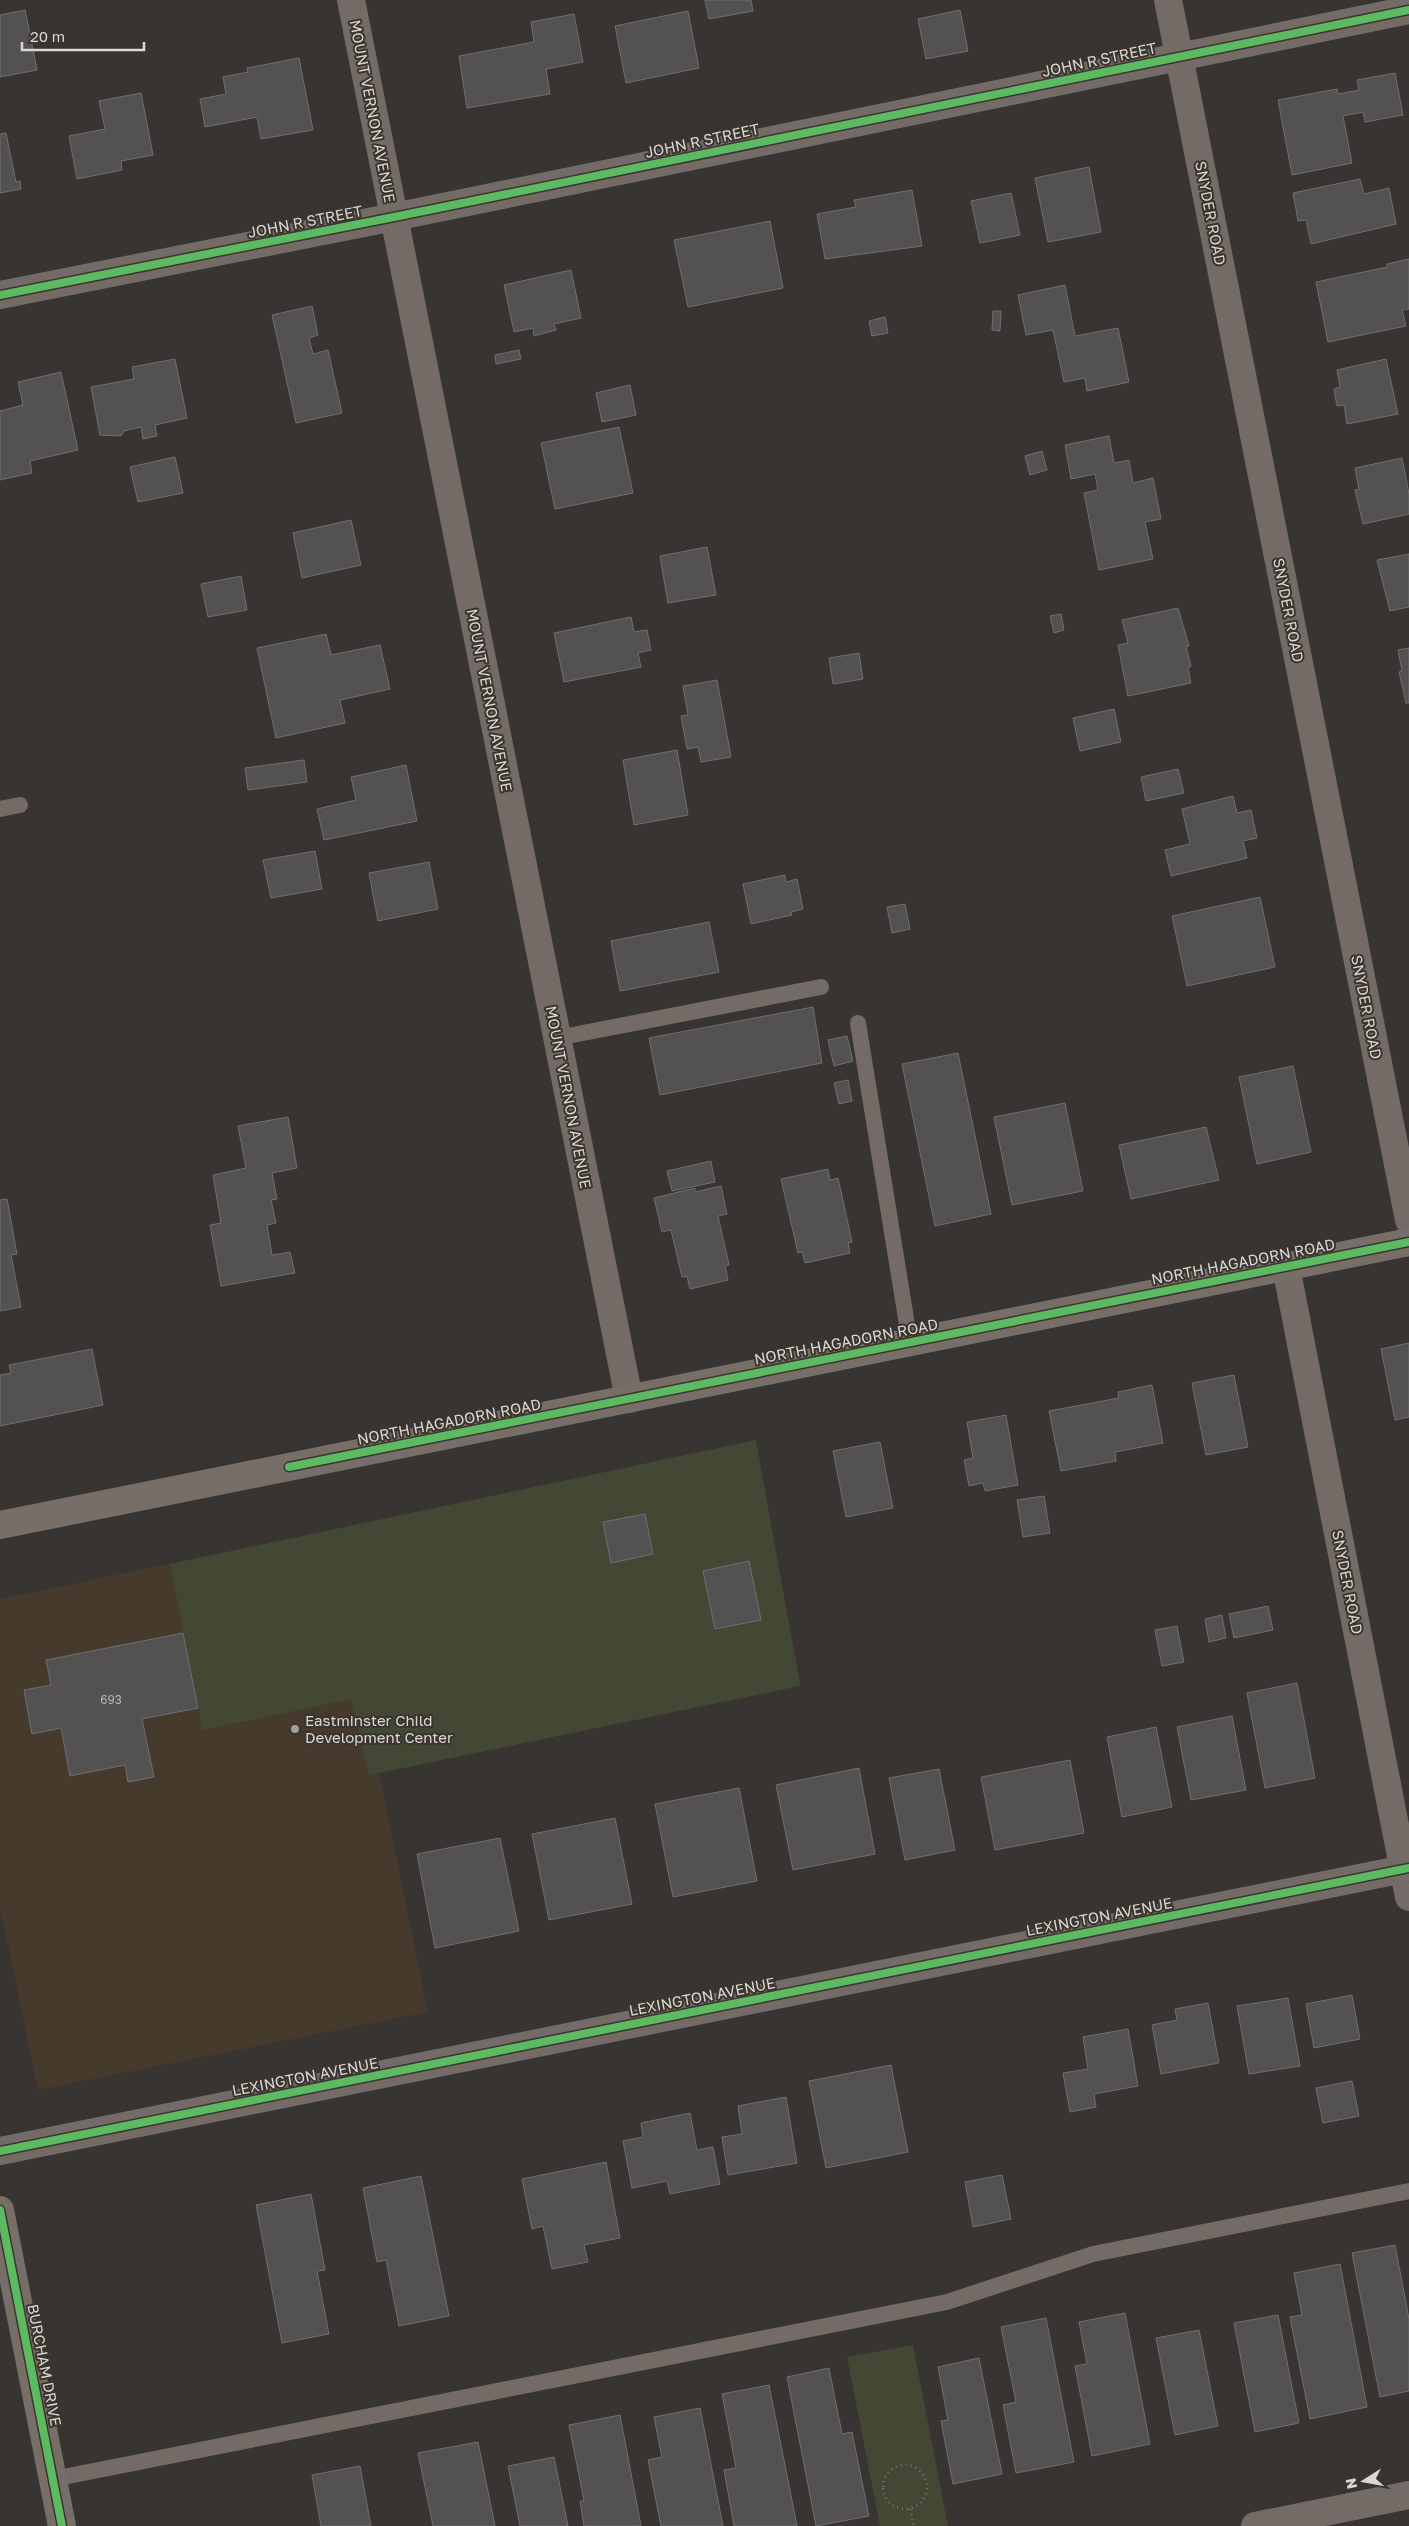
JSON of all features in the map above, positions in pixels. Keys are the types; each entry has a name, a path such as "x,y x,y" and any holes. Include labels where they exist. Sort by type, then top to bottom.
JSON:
{"street":[{"name":"MOUNT VERNON AVENUE","path":"351,0 629,1399"},
{"name":"SNYDER ROAD","path":"1168,0 1409,1220"},
{"name":"JOHN R STREET","path":"0,295 394,217 1409,10"},
{"name":"NORTH HAGADORN ROAD","path":"0,1526 1409,1242"},
{"name":"SNYDER ROAD","path":"1286,1267 1407,1868 1409,1897"},
{"name":"LEXINGTON AVENUE","path":"0,2151 1407,1868"},
{"name":"BURCHAM DRIVE","path":"0,2210 62,2526"},
{"path":"1255,2526 1409,2495"}],"lane":[{"path":"0,808 20,805"},
{"path":"557,1038 821,987"},
{"path":"858,1023 910,1342"},
{"path":"53,2479 947,2302 1093,2254 1409,2192"}],"path":[{"path":"907,2464 922,2470 928,2486 924,2501 910,2510 894,2508 883,2496 882,2480 892,2467 907,2464"},
{"path":"910,2510 914,2526"}],"shaded area":[{"name":"Eastminster Child Development Center","path":"755,1442 801,1685 379,1773 428,2012 38,2090 0,1906 0,1599"}],"green space":[{"path":"756,1440 800,1686 369,1775 351,1699 203,1730 170,1564"},
{"path":"913,2345 948,2526 880,2526 847,2357"}],"building":[{"path":"705,0 751,0 753,11 709,19"},
{"path":"25,10 37,70 0,77 0,15"},
{"path":"960,10 968,51 926,59 918,19"},
{"path":"688,11 699,68 626,83 615,26"},
{"path":"574,14 583,62 546,69 550,94 467,108 459,56 534,42 531,22"},
{"path":"299,58 313,130 261,139 257,117 205,127 200,99 226,94 223,77 248,72 247,68"},
{"path":"1395,73 1403,115 1365,122 1363,112 1343,116 1352,163 1292,175 1278,100 1337,89 1338,94 1359,90 1357,80"},
{"path":"141,93 153,155 121,161 122,170 77,179 69,136 105,129 99,101"},
{"path":"6,133 16,182 20,181 21,189 0,193 0,134"},
{"path":"1089,167 1101,232 1048,242 1035,178"},
{"path":"1360,179 1364,194 1389,188 1396,224 1311,244 1306,220 1298,221 1293,193"},
{"path":"912,190 922,246 825,259 817,214 856,207 854,200"},
{"path":"1011,193 1020,235 980,243 971,201"},
{"path":"770,221 783,288 688,307 674,240"},
{"path":"1409,259 1409,309 1402,310 1406,326 1328,342 1316,282 1387,267 1387,264"},
{"path":"571,270 581,318 554,324 556,330 534,336 533,328 514,332 504,285"},
{"path":"1065,285 1075,336 1118,328 1129,382 1087,391 1085,378 1064,382 1053,330 1026,335 1018,295"},
{"path":"312,306 318,335 309,338 313,354 328,350 342,413 296,423 272,315"},
{"path":"993,311 1001,311 1000,331 992,330"},
{"path":"885,317 888,333 872,336 869,321"},
{"path":"519,350 521,359 496,364 495,355"},
{"path":"175,359 187,418 155,425 157,436 143,439 141,427 124,431 121,436 100,435 91,387 134,379 132,367"},
{"path":"1386,359 1398,414 1347,424 1344,405 1337,406 1334,389 1340,387 1337,370"},
{"path":"61,372 78,450 30,461 32,473 0,480 0,411 23,405 18,382"},
{"path":"630,385 636,415 602,422 596,393"},
{"path":"619,427 633,493 555,509 541,443"},
{"path":"1109,436 1114,463 1129,460 1133,483 1153,478 1161,519 1145,522 1153,559 1099,570 1084,493 1098,490 1095,474 1071,479 1065,445"},
{"path":"1042,451 1047,470 1030,475 1025,456"},
{"path":"175,457 183,493 138,502 130,467"},
{"path":"1402,458 1409,494 1409,514 1363,524 1355,490 1359,489 1355,468"},
{"path":"351,520 361,565 302,578 293,533"},
{"path":"707,547 716,595 668,603 660,556"},
{"path":"1409,554 1409,607 1390,611 1377,560"},
{"path":"241,576 247,610 208,617 201,584"},
{"path":"1178,608 1189,646 1186,647 1191,666 1188,668 1191,683 1128,696 1118,645 1128,643 1122,620"},
{"path":"1061,614 1064,630 1054,633 1050,616"},
{"path":"631,617 634,632 647,630 651,650 638,653 641,667 564,682 554,633"},
{"path":"326,634 331,655 380,645 390,689 340,700 345,723 276,738 257,648"},
{"path":"1409,648 1409,703 1406,703 1399,672 1402,671 1398,650"},
{"path":"859,653 863,679 833,684 829,658"},
{"path":"717,680 731,757 701,762 698,747 687,749 681,716 688,715 683,686"},
{"path":"1114,709 1121,742 1080,751 1073,718"},
{"path":"677,750 688,815 634,825 623,760"},
{"path":"304,760 307,782 248,790 245,768"},
{"path":"406,765 417,821 324,840 317,809 356,800 351,777"},
{"path":"1178,769 1184,793 1146,801 1141,777"},
{"path":"1233,796 1237,813 1251,810 1257,838 1243,841 1247,858 1171,876 1165,850 1190,844 1182,809"},
{"path":"315,851 322,889 271,898 263,860"},
{"path":"429,862 438,909 378,921 369,873"},
{"path":"785,875 786,882 797,879 803,909 791,912 792,915 751,924 743,884"},
{"path":"1260,897 1275,967 1187,986 1172,916"},
{"path":"905,904 910,929 892,933 887,907"},
{"path":"709,922 719,972 620,991 611,941"},
{"path":"813,1007 822,1063 660,1095 649,1038"},
{"path":"847,1036 853,1061 834,1066 828,1040"},
{"path":"958,1053 991,1214 935,1226 902,1064"},
{"path":"1293,1066 1311,1152 1257,1164 1239,1077"},
{"path":"848,1080 852,1101 839,1104 834,1083"},
{"path":"1065,1103 1083,1191 1012,1205 994,1117"},
{"path":"288,1117 297,1168 272,1173 277,1199 271,1200 276,1223 267,1225 272,1255 290,1252 295,1273 221,1286 210,1225 221,1223 213,1175 246,1168 238,1126"},
{"path":"1206,1127 1219,1180 1131,1199 1119,1145"},
{"path":"711,1161 715,1182 672,1191 667,1171"},
{"path":"828,1169 830,1180 838,1178 852,1242 848,1243 850,1253 805,1263 802,1252 798,1253 781,1179"},
{"path":"721,1186 727,1214 718,1216 729,1265 725,1266 728,1280 690,1289 687,1276 682,1277 671,1230 662,1232 654,1198 695,1188 695,1192"},
{"path":"7,1199 17,1254 11,1255 21,1307 0,1311 0,1200"},
{"path":"1409,1343 1409,1417 1395,1420 1381,1349"},
{"path":"92,1349 103,1405 0,1426 0,1375 11,1373 9,1365"},
{"path":"1234,1375 1248,1447 1206,1455 1192,1383"},
{"path":"1152,1385 1163,1443 1115,1452 1116,1461 1061,1471 1049,1411 1119,1398 1118,1392"},
{"path":"1006,1415 1018,1485 985,1491 983,1483 969,1486 964,1460 973,1458 967,1422"},
{"path":"880,1442 893,1508 846,1517 833,1451"},
{"path":"1044,1496 1050,1533 1023,1537 1017,1500"},
{"path":"645,1514 653,1554 611,1563 603,1522"},
{"path":"749,1561 761,1620 715,1629 703,1571"},
{"path":"1268,1606 1273,1630 1234,1638 1229,1614"},
{"path":"1222,1615 1226,1638 1209,1642 1205,1619"},
{"path":"1177,1626 1184,1662 1162,1666 1155,1630"},
{"path":"183,1633 198,1708 142,1719 154,1777 128,1782 125,1765 70,1776 61,1728 32,1734 24,1690 51,1685 46,1660"},
{"path":"1297,1683 1315,1778 1265,1788 1247,1693"},
{"path":"1232,1716 1246,1790 1191,1800 1177,1727"},
{"path":"1156,1727 1172,1807 1122,1817 1107,1737"},
{"path":"1070,1760 1084,1833 995,1850 981,1777"},
{"path":"859,1768 875,1854 793,1870 776,1785"},
{"path":"939,1769 955,1850 905,1860 889,1778"},
{"path":"739,1788 757,1881 673,1897 655,1804"},
{"path":"615,1818 632,1904 549,1920 532,1834"},
{"path":"500,1838 519,1931 435,1948 417,1854"},
{"path":"1352,1995 1360,2039 1314,2048 1306,2004"},
{"path":"1288,1998 1300,2066 1249,2074 1237,2006"},
{"path":"1208,2003 1219,2063 1161,2074 1152,2025 1177,2020 1175,2009"},
{"path":"1128,2029 1138,2086 1094,2094 1096,2107 1070,2112 1063,2073 1088,2069 1083,2037"},
{"path":"891,2065 908,2152 826,2168 809,2081"},
{"path":"1352,2081 1359,2116 1323,2123 1316,2088"},
{"path":"786,2097 797,2163 728,2175 722,2137 742,2134 738,2106"},
{"path":"690,2113 697,2150 713,2147 720,2184 670,2194 667,2181 632,2188 623,2141 643,2137 641,2123"},
{"path":"606,2162 620,2238 584,2245 588,2262 552,2269 543,2226 532,2229 522,2179"},
{"path":"1002,2175 1011,2219 973,2227 965,2182"},
{"path":"421,2176 449,2316 399,2326 386,2260 377,2262 363,2188"},
{"path":"311,2194 325,2270 317,2271 329,2334 282,2343 256,2205"},
{"path":"1395,2245 1409,2319 1409,2391 1380,2397 1352,2253"},
{"path":"1340,2264 1367,2407 1310,2419 1290,2317 1302,2315 1294,2273"},
{"path":"1125,2313 1150,2444 1092,2456 1075,2366 1087,2364 1079,2322"},
{"path":"1278,2315 1299,2423 1255,2432 1234,2323"},
{"path":"1046,2318 1074,2462 1016,2473 1003,2405 1016,2402 1001,2327"},
{"path":"1199,2330 1218,2426 1175,2435 1156,2338"},
{"path":"979,2358 1002,2474 953,2484 941,2421 948,2420 938,2367"},
{"path":"829,2368 842,2434 852,2432 869,2516 816,2526 787,2377"},
{"path":"769,2385 797,2526 734,2526 724,2470 736,2468 722,2394"},
{"path":"700,2408 723,2526 661,2526 648,2460 662,2457 654,2417"},
{"path":"620,2415 641,2526 584,2526 580,2501 584,2501 569,2425"},
{"path":"478,2442 495,2526 433,2526 418,2453"},
{"path":"554,2457 568,2526 520,2526 508,2466"},
{"path":"360,2466 371,2526 321,2526 312,2475"}],"cycle path":[{"path":"0,295 394,217 1409,10"},
{"path":"289,1467 1409,1242"},
{"path":"0,2151 1409,1868"},
{"path":"0,2210 62,2526"}],"place":[{"name":"Eastminster Child Development Center","path":"295,1729"}]}
